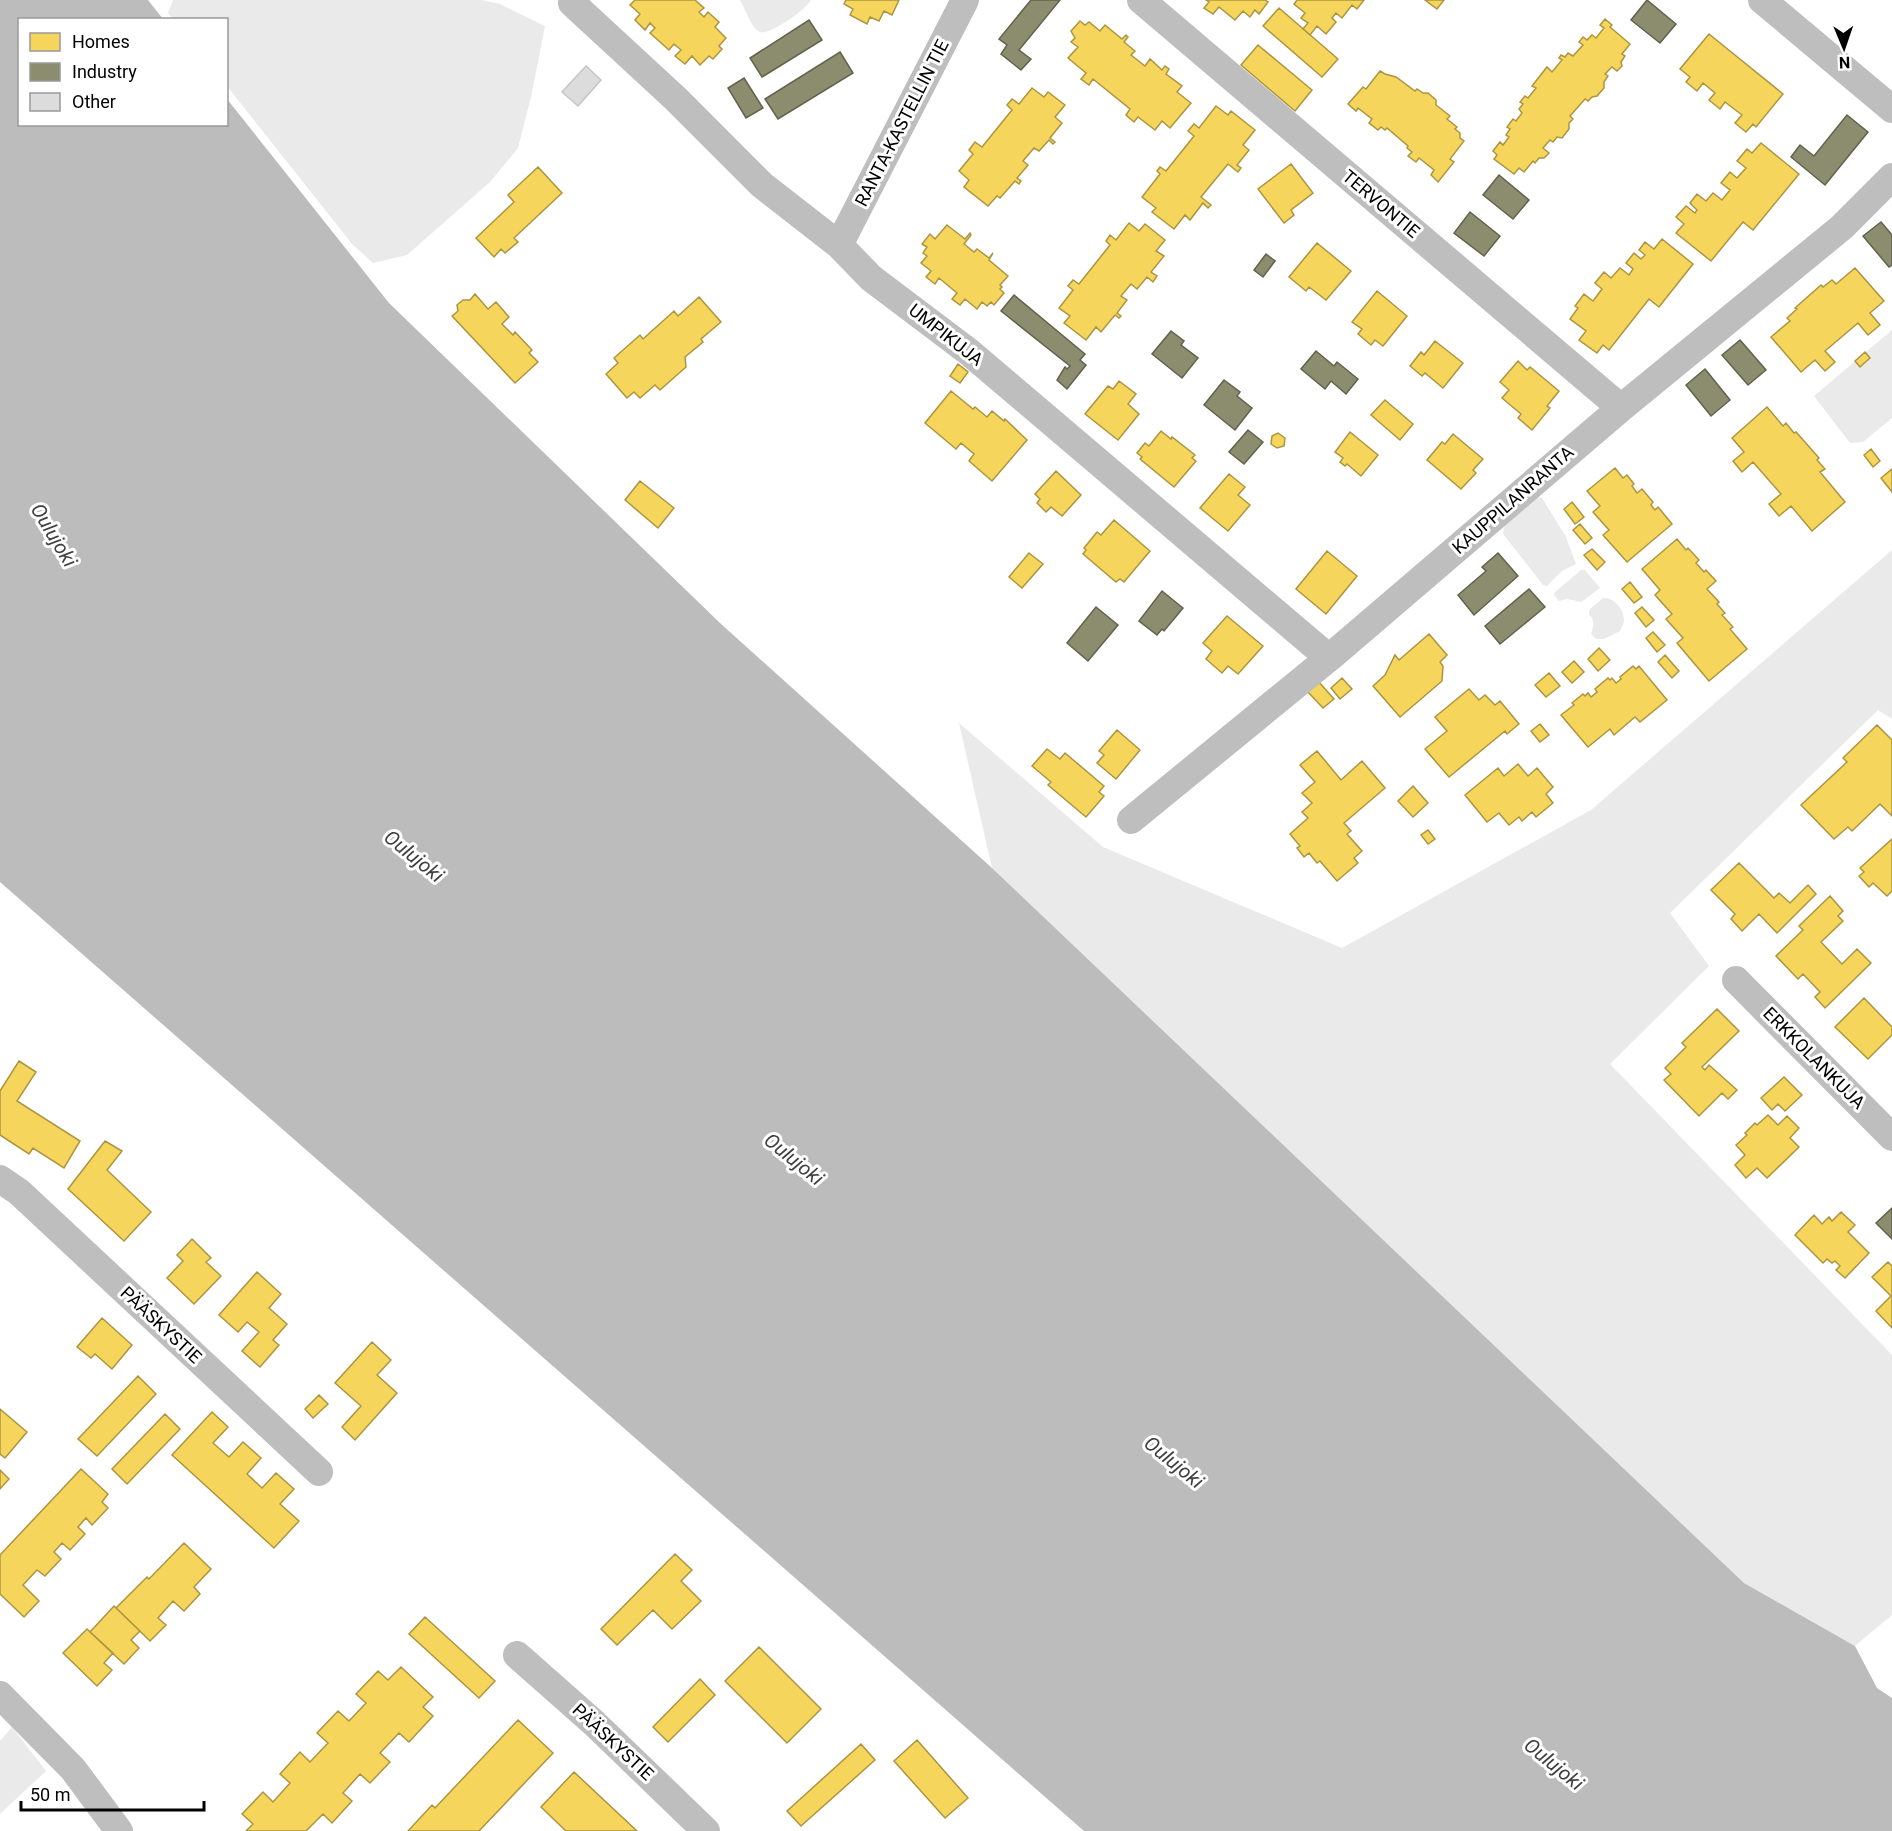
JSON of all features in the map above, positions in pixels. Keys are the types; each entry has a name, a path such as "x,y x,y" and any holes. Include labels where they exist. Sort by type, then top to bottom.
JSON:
{"street":[{"name":"RANTA-KASTELLIN TIE","path":"839,245 965,0"},
{"name":"TERVONTIE","path":"1140,0 1622,408"},
{"path":"1762,0 1892,108"},
{"name":"UMPIKUJA","path":"572,3 676,99 762,185 839,245 871,278 969,352 1329,658"},
{"name":"KAUPPILANRANTA","path":"1131,820 1329,658 1622,408 1842,227 1892,177"},
{"name":"ERKKOLANKUJA","path":"1736,980 1887,1121"},
{"name":"PÄÄSKYSTIE","path":"0,1179 19,1192 319,1472"},
{"name":"PÄÄSKYSTIE","path":"517,1655 594,1724 706,1831"},
{"path":"0,1695 73,1769 119,1831"}],"shaded area":[{"path":"173,0 482,0 500,4 545,26 518,148 490,182 407,255 373,263 352,244 228,87 228,18 172,18 168,13"},
{"path":"740,0 811,0 787,21 771,30 760,32 749,18"},
{"path":"1892,330 1892,418 1863,442 1850,443 1814,396"},
{"path":"1536,497 1542,498 1566,537 1576,564 1562,571 1547,586 1543,585 1503,534 1505,523"},
{"path":"1892,550 1892,719 1878,710 1670,913 1709,966 1610,1064 1892,1355 1892,1615 1855,1646 1744,1583 992,868 959,723 1103,847 1342,948 1591,810"},
{"path":"1581,570 1585,570 1600,588 1581,602 1567,599 1559,601 1554,595 1555,592"},
{"path":"1603,598 1618,605 1623,613 1624,622 1620,631 1604,639 1596,639 1591,634 1593,623 1589,614 1590,609"},
{"path":"12,1727 46,1771 0,1814 0,1741"}],"water":[{"name":"Oulujoki","path":"0,0 148,0 162,18 18,18 18,126 228,126 228,100 389,303 720,623 992,868 1744,1583 1855,1646 1877,1688 1892,1698 1892,1831 1084,1831 0,882"}],"building: Homes":[{"path":"635,0 695,0 704,8 699,12 704,17 708,12 719,22 715,27 726,38 719,46 722,49 713,59 709,56 700,65 692,56 685,64 675,56 681,50 674,44 669,50 650,33 655,28 650,23 645,30 635,20 640,14 630,5"},
{"path":"846,0 899,0 892,15 884,11 879,21 870,17 867,24 850,15 853,9 844,4"},
{"path":"1206,0 1265,0 1268,2 1259,14 1255,10 1250,17 1243,11 1235,20 1219,7 1213,14 1204,8 1209,2"},
{"path":"1297,0 1364,0 1357,9 1352,5 1342,18 1336,13 1332,18 1336,22 1326,34 1317,26 1310,35 1303,29 1308,23 1301,18 1305,13 1294,4"},
{"path":"1425,0 1444,0 1437,9"},
{"path":"1279,8 1338,59 1322,77 1263,26"},
{"path":"1605,19 1612,25 1610,27 1630,44 1622,54 1625,56 1621,62 1622,66 1617,71 1612,67 1605,74 1608,76 1604,82 1604,88 1597,96 1588,101 1585,99 1570,116 1573,119 1562,138 1557,137 1553,142 1550,140 1543,148 1549,153 1544,158 1539,158 1535,163 1533,161 1524,172 1519,168 1514,174 1494,159 1497,155 1493,151 1500,142 1503,145 1509,137 1506,135 1510,129 1507,127 1522,113 1519,109 1523,104 1520,102 1525,96 1528,98 1536,88 1532,86 1547,67 1552,72 1562,60 1559,58 1561,55 1565,57 1568,53 1573,56 1583,45 1579,42 1583,37 1587,40 1592,35 1596,38 1604,28 1600,25"},
{"path":"1080,21 1085,25 1089,22 1100,31 1105,25 1122,39 1126,35 1128,37 1124,42 1135,51 1131,55 1145,66 1150,59 1162,70 1165,66 1169,69 1166,74 1182,86 1177,92 1191,103 1170,128 1162,121 1155,130 1138,117 1134,122 1126,115 1130,109 1093,79 1089,85 1081,79 1086,73 1068,58 1078,47 1071,42 1075,38 1071,31"},
{"path":"1709,34 1783,94 1756,127 1753,124 1746,132 1735,123 1742,115 1725,102 1720,109 1709,100 1715,93 1703,83 1697,91 1686,82 1690,77 1680,69"},
{"path":"1258,45 1312,90 1295,111 1241,65"},
{"path":"1380,71 1396,77 1415,91 1417,89 1428,93 1436,100 1436,105 1450,116 1447,119 1457,127 1455,129 1464,141 1450,159 1454,162 1438,182 1431,175 1434,170 1419,158 1416,162 1408,156 1412,152 1407,148 1408,146 1387,128 1385,130 1381,127 1378,130 1369,123 1372,119 1358,108 1356,111 1348,104 1363,87 1366,89"},
{"path":"1032,88 1044,97 1048,92 1065,105 1055,117 1062,123 1050,138 1055,142 1053,144 1049,140 1039,151 1034,148 1023,161 1028,165 1017,178 1021,181 1019,184 1015,181 1000,198 997,196 988,206 964,187 969,180 959,171 973,154 969,150 975,142 982,147 1012,110 1007,105 1012,99 1019,104"},
{"path":"1216,106 1228,115 1231,111 1255,130 1243,145 1249,150 1237,165 1241,168 1238,172 1228,164 1201,197 1211,205 1208,208 1203,203 1190,220 1185,215 1174,229 1152,212 1156,208 1142,197 1160,174 1157,171 1160,167 1166,171 1194,136 1188,131 1194,124 1199,128"},
{"path":"1761,143 1799,174 1753,230 1743,222 1711,261 1676,233 1684,224 1676,217 1686,206 1695,213 1697,210 1690,203 1697,194 1706,201 1713,193 1722,200 1730,190 1721,183 1730,172 1737,178 1746,168 1737,161 1747,149 1752,153"},
{"path":"1291,164 1313,193 1291,210 1294,215 1284,223 1258,189"},
{"path":"538,167 562,193 514,238 518,242 505,253 501,249 494,257 476,238 514,202 508,195"},
{"path":"1129,223 1139,231 1145,224 1165,240 1156,251 1164,256 1151,272 1157,276 1153,282 1147,277 1137,289 1131,284 1121,296 1127,300 1117,313 1121,316 1119,318 1115,315 1101,332 1096,327 1086,340 1064,323 1070,316 1059,308 1073,290 1068,286 1073,280 1079,284 1110,245 1106,241 1110,235 1116,240"},
{"path":"947,225 965,239 970,233 971,235 964,244 974,252 977,249 989,258 993,253 989,260 1008,276 1000,285 1004,293 994,305 991,302 987,306 982,302 977,309 965,299 960,305 952,299 957,293 939,278 935,284 926,277 931,271 921,263 927,256 923,253 927,247 922,244 930,234 935,239"},
{"path":"1662,239 1693,264 1659,307 1649,299 1609,350 1603,345 1597,353 1579,340 1586,331 1570,319 1578,308 1575,306 1584,294 1593,301 1602,289 1595,283 1604,272 1611,278 1620,268 1629,275 1633,269 1626,263 1634,253 1641,259 1645,255 1639,250 1645,242 1654,249"},
{"path":"1317,243 1351,271 1326,300 1309,287 1306,291 1289,277"},
{"path":"1855,268 1884,301 1870,313 1880,325 1868,335 1858,323 1825,351 1835,362 1825,371 1815,360 1801,372 1771,337 1790,321 1787,318 1797,309 1795,308 1821,285 1823,287 1832,280 1836,284"},
{"path":"1377,291 1407,316 1383,346 1375,340 1371,345 1358,334 1362,329 1352,322"},
{"path":"475,294 488,309 496,302 509,317 502,324 513,335 515,332 532,350 529,353 538,362 515,383 452,316 458,311 457,305 463,300 470,300"},
{"path":"699,297 721,322 685,357 686,367 660,390 655,385 640,398 634,392 627,398 606,374 618,363 614,358 640,335 643,339 674,311 678,316"},
{"path":"1435,341 1463,363 1443,388 1425,373 1422,376 1410,366 1421,352 1424,355"},
{"path":"1865,352 1870,358 1860,367 1855,361"},
{"path":"1518,361 1527,370 1530,367 1559,391 1547,406 1550,408 1532,430 1518,418 1521,414 1502,398 1509,390 1500,382"},
{"path":"958,364 968,372 960,383 950,376"},
{"path":"1119,381 1136,394 1128,404 1139,414 1118,440 1085,414 1108,386 1113,389"},
{"path":"951,391 987,417 992,411 1004,421 1005,419 1027,440 992,481 969,461 974,454 961,443 956,449 925,423"},
{"path":"1385,400 1413,424 1400,440 1371,415"},
{"path":"1767,407 1783,426 1786,423 1794,433 1796,432 1819,458 1817,460 1825,469 1820,472 1845,502 1812,531 1791,506 1779,516 1769,504 1781,494 1753,462 1742,472 1733,461 1744,452 1732,438"},
{"path":"1161,431 1195,455 1192,458 1196,461 1174,487 1140,459 1142,457 1137,453 1145,443 1149,446"},
{"path":"1350,432 1378,455 1361,476 1347,464 1345,466 1340,462 1343,458 1335,452"},
{"path":"1278,433 1285,438 1284,446 1277,448 1271,444 1272,436"},
{"path":"1453,434 1483,459 1473,470 1476,473 1461,489 1427,460 1442,442 1445,444"},
{"path":"1871,449 1880,461 1873,467 1864,455"},
{"path":"1615,468 1623,478 1627,475 1637,493 1642,489 1653,502 1651,505 1655,510 1658,507 1672,524 1627,562 1603,535 1609,530 1593,512 1600,506 1587,491"},
{"path":"1892,469 1892,492 1881,478"},
{"path":"1056,471 1081,495 1062,516 1051,507 1046,512 1037,503 1040,499 1035,494"},
{"path":"1229,474 1245,487 1238,495 1250,505 1228,531 1200,508"},
{"path":"640,481 674,508 658,528 625,500"},
{"path":"1572,502 1584,517 1575,524 1564,509"},
{"path":"1114,520 1150,551 1124,582 1120,579 1116,582 1083,554 1086,550 1084,548 1097,532 1101,535"},
{"path":"1580,524 1592,538 1585,544 1573,530"},
{"path":"1677,539 1699,560 1696,563 1704,572 1706,570 1716,581 1707,589 1719,602 1717,604 1725,613 1722,615 1733,627 1730,629 1747,649 1709,681 1677,643 1683,638 1666,619 1672,614 1655,595 1660,590 1642,569"},
{"path":"1592,549 1605,562 1597,570 1584,555"},
{"path":"1327,551 1357,576 1326,614 1296,589"},
{"path":"1029,553 1043,564 1022,588 1009,577"},
{"path":"1630,582 1642,597 1634,603 1622,589"},
{"path":"1642,607 1654,620 1646,627 1635,613"},
{"path":"1227,616 1263,646 1238,674 1228,666 1222,673 1206,659 1212,651 1203,643"},
{"path":"1653,632 1665,645 1657,652 1646,638"},
{"path":"1429,634 1447,655 1440,662 1443,666 1442,681 1400,717 1373,686 1385,675 1395,655 1399,660"},
{"path":"1599,648 1610,660 1598,671 1588,659"},
{"path":"1665,655 1679,671 1672,678 1658,662"},
{"path":"1574,661 1584,672 1572,683 1562,672"},
{"path":"1633,666 1636,669 1639,666 1667,700 1640,722 1635,717 1614,735 1610,729 1588,747 1561,715 1583,694 1585,696 1588,693 1591,697 1597,692 1595,689 1608,678 1610,680 1612,678 1616,683"},
{"path":"1549,673 1560,686 1546,697 1535,685"},
{"path":"1342,678 1352,689 1340,699 1331,688"},
{"path":"1318,681 1334,699 1323,708 1307,691"},
{"path":"1469,689 1479,700 1485,695 1495,705 1500,701 1519,724 1507,734 1505,731 1449,777 1425,749 1447,731 1435,717"},
{"path":"1540,724 1549,735 1540,742 1531,731"},
{"path":"1877,725 1892,740 1892,816 1880,804 1852,831 1848,827 1834,839 1801,805 1847,762 1843,758"},
{"path":"1117,730 1140,750 1116,779 1097,763 1104,755 1099,751"},
{"path":"1047,749 1060,759 1065,753 1104,786 1099,792 1104,796 1086,817 1048,785 1051,782 1032,766"},
{"path":"1317,751 1341,780 1362,761 1385,788 1344,823 1351,831 1347,834 1362,851 1354,858 1358,863 1337,881 1320,861 1317,863 1309,853 1304,857 1297,848 1300,846 1290,834 1308,818 1302,812 1312,803 1302,793 1315,782 1300,765"},
{"path":"1518,764 1528,776 1537,768 1553,787 1546,794 1553,803 1536,817 1532,812 1522,821 1519,817 1509,825 1499,813 1487,822 1465,795 1498,768 1504,776"},
{"path":"1413,786 1428,803 1413,817 1398,801"},
{"path":"1428,830 1435,839 1428,844 1421,835"},
{"path":"1892,839 1892,891 1887,896 1873,883 1869,887 1859,876 1864,872 1860,868"},
{"path":"1739,863 1774,898 1779,893 1790,903 1808,885 1816,894 1777,933 1759,914 1742,931 1731,919 1735,914 1711,890"},
{"path":"1830,896 1843,911 1838,916 1843,921 1821,942 1842,964 1857,949 1871,963 1825,1008 1815,997 1820,992 1803,974 1798,979 1776,956 1803,930 1799,926"},
{"path":"1864,998 1892,1027 1892,1035 1868,1059 1835,1027"},
{"path":"1717,1009 1739,1031 1702,1067 1705,1070 1709,1065 1737,1090 1728,1099 1722,1093 1699,1116 1664,1080 1671,1074 1665,1068 1686,1047 1682,1043"},
{"path":"19,1061 36,1072 17,1101 80,1141 64,1168 33,1148 29,1154 0,1135 0,1091"},
{"path":"1784,1077 1802,1095 1785,1111 1778,1104 1772,1110 1761,1098"},
{"path":"1768,1115 1778,1125 1787,1116 1799,1128 1790,1138 1799,1147 1767,1178 1757,1168 1746,1178 1735,1165 1745,1155 1736,1145 1755,1123 1757,1125"},
{"path":"105,1141 122,1151 107,1170 151,1212 124,1241 68,1189"},
{"path":"1841,1212 1855,1225 1848,1232 1869,1253 1845,1278 1836,1270 1840,1266 1835,1261 1832,1263 1827,1259 1823,1263 1795,1235 1814,1215 1822,1224 1829,1217 1832,1221"},
{"path":"192,1239 211,1258 206,1262 221,1276 194,1304 167,1278 183,1261 177,1255"},
{"path":"1888,1262 1892,1266 1892,1328 1876,1311 1891,1296 1872,1277"},
{"path":"257,1272 281,1294 269,1308 287,1324 273,1340 279,1345 260,1367 242,1351 259,1332 247,1322 238,1332 219,1315"},
{"path":"102,1318 132,1345 112,1369 95,1354 91,1358 77,1347"},
{"path":"372,1342 391,1360 377,1375 397,1393 355,1440 342,1427 361,1406 335,1383"},
{"path":"138,1376 156,1394 97,1456 78,1439"},
{"path":"319,1395 328,1404 313,1418 305,1409"},
{"path":"0,1409 27,1432 5,1458 0,1454"},
{"path":"212,1412 228,1427 213,1443 229,1457 243,1442 261,1458 247,1474 262,1488 276,1473 294,1489 280,1504 299,1521 274,1548 172,1455"},
{"path":"165,1414 180,1429 127,1484 112,1469"},
{"path":"81,1469 108,1494 102,1502 108,1508 92,1525 86,1518 78,1527 85,1534 70,1550 62,1543 54,1552 61,1559 45,1576 37,1570 23,1585 39,1601 24,1617 0,1594 0,1555"},
{"path":"0,1470 9,1479 0,1489"},
{"path":"184,1543 211,1569 194,1587 200,1594 184,1611 173,1601 158,1618 166,1625 150,1641 116,1608 147,1577 149,1579"},
{"path":"675,1554 692,1570 681,1581 701,1601 672,1629 653,1610 617,1645 601,1629"},
{"path":"114,1606 140,1631 131,1640 139,1648 124,1664 90,1632"},
{"path":"425,1617 495,1681 479,1698 409,1634"},
{"path":"87,1629 113,1653 104,1663 112,1670 97,1686 63,1653"},
{"path":"759,1647 821,1709 787,1743 725,1681"},
{"path":"401,1667 433,1697 423,1707 433,1716 409,1742 399,1733 380,1753 390,1762 370,1783 360,1774 343,1793 352,1801 332,1823 323,1814 306,1831 246,1831 253,1824 242,1814 263,1792 273,1802 290,1783 280,1774 300,1752 310,1762 328,1743 317,1733 338,1711 349,1721 366,1703 356,1694 378,1671 388,1680"},
{"path":"700,1679 715,1695 668,1742 653,1727"},
{"path":"518,1720 553,1753 479,1831 408,1831 432,1805 435,1808"},
{"path":"917,1740 968,1798 945,1818 894,1761"},
{"path":"861,1744 875,1760 801,1826 787,1811"},
{"path":"574,1772 637,1831 566,1831 541,1807"}],"building: Industry":[{"path":"1031,0 1060,0 1019,50 1031,59 1021,70 1001,54 1007,45 999,39"},
{"path":"1647,0 1676,24 1660,43 1631,20"},
{"path":"809,20 822,40 762,77 750,58"},
{"path":"840,52 853,73 778,119 765,99"},
{"path":"744,78 763,108 746,118 728,88"},
{"path":"1847,115 1868,132 1825,185 1791,157 1800,145 1814,156"},
{"path":"1499,175 1529,200 1513,219 1483,195"},
{"path":"1470,212 1500,236 1484,256 1454,233"},
{"path":"1881,222 1892,235 1892,265 1889,267 1863,236"},
{"path":"1266,254 1275,261 1263,277 1254,270"},
{"path":"1014,295 1085,354 1080,360 1086,365 1067,389 1057,380 1065,367 1067,369 1070,366 1001,311"},
{"path":"1171,331 1184,341 1181,345 1198,358 1182,378 1152,354"},
{"path":"1740,340 1766,370 1748,385 1722,355"},
{"path":"1316,351 1334,366 1337,362 1358,379 1346,394 1331,381 1325,389 1301,369"},
{"path":"1705,369 1730,400 1711,416 1686,385"},
{"path":"1224,380 1240,392 1237,396 1252,408 1235,430 1204,405"},
{"path":"1248,430 1263,442 1244,464 1229,452"},
{"path":"1498,553 1518,576 1474,615 1458,595 1486,571 1482,567"},
{"path":"1529,589 1545,607 1500,644 1485,626"},
{"path":"1162,591 1183,608 1164,631 1162,629 1157,635 1139,621"},
{"path":"1096,607 1118,625 1088,661 1067,643"},
{"path":"1892,1208 1892,1239 1876,1223"}],"building: Other":[{"path":"586,66 601,80 578,106 562,92"}]}
